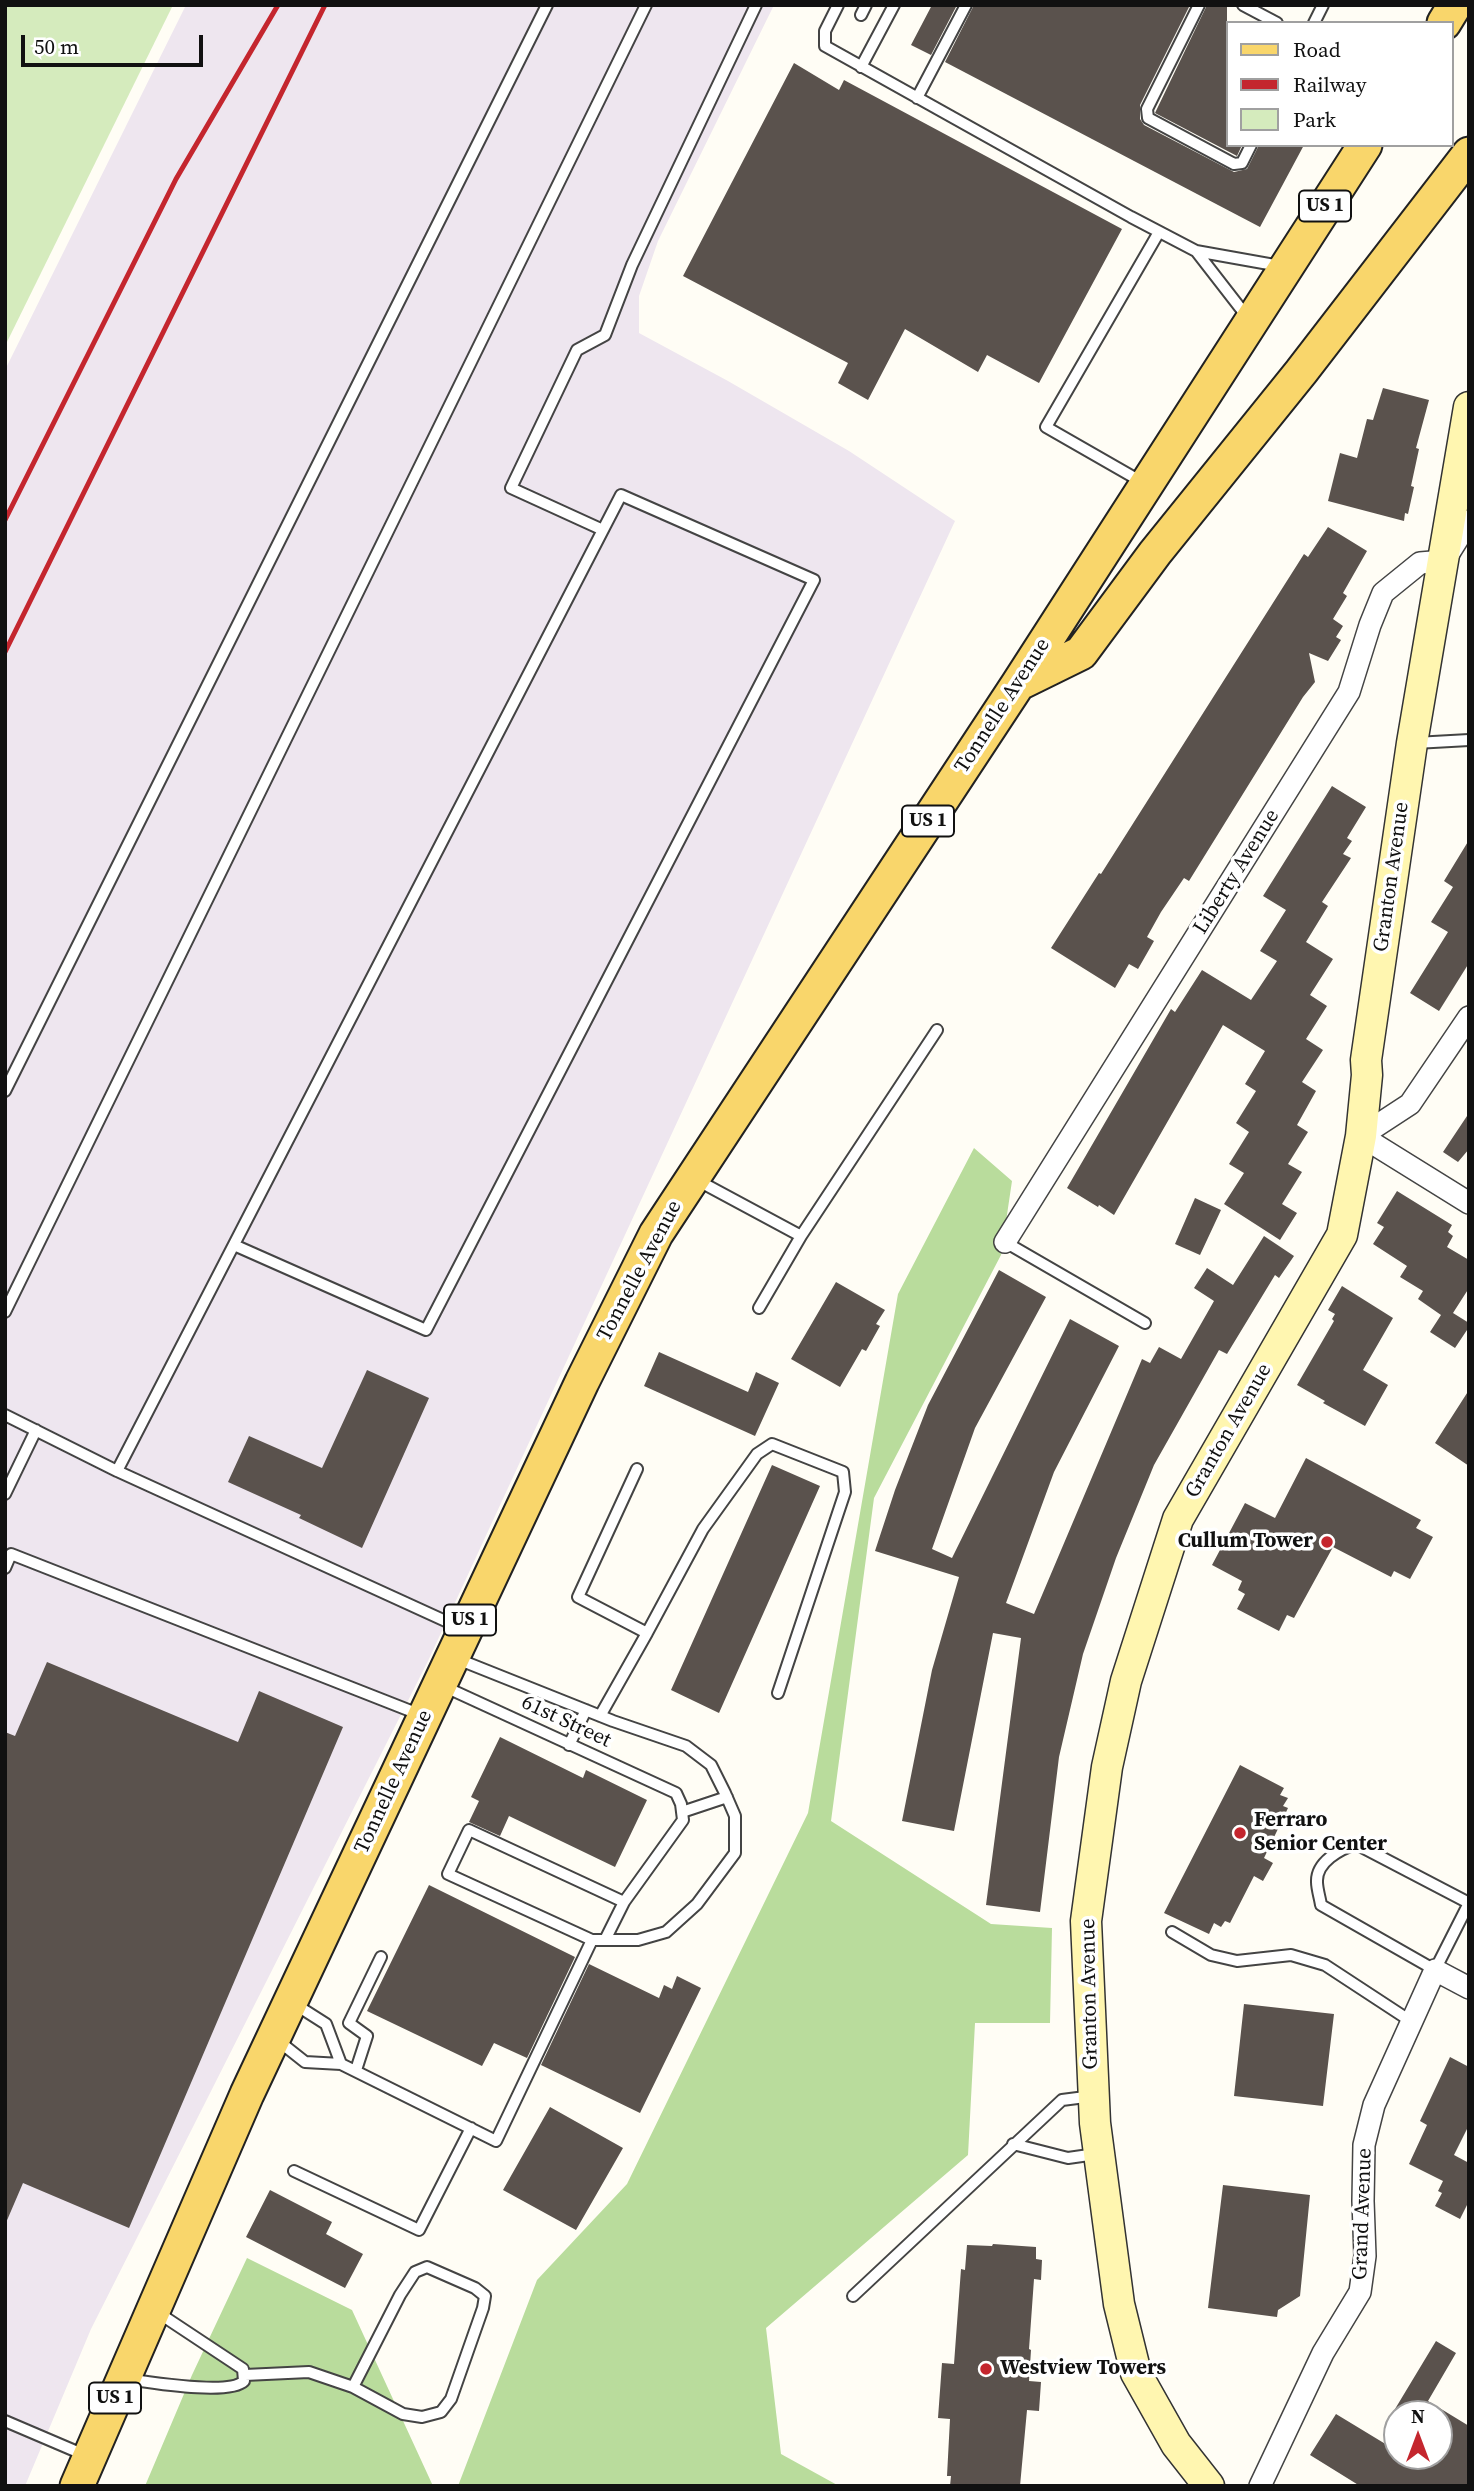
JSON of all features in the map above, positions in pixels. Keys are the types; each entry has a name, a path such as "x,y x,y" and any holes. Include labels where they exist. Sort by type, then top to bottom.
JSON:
{"main road":[{"path":"1445,21 1455,5"},
{"name":"Tonnelle Avenue","path":"83,2471 247,2094 582,1382 656,1234 1018,684 1364,147"},
{"path":"1018,684 1081,653 1156,553 1465,167"}],"street":[{"name":"Granton Avenue","path":"1209,2486 1176,2444 1136,2373 1119,2304 1093,2096 1086,1921 1107,1767 1126,1681 1178,1519 1342,1235 1361,1136 1366,1060 1412,743 1469,407"},
{"path":"1444,561 1469,521"},
{"name":"Liberty Avenue","path":"1005,1242 1349,692 1383,593 1420,563 1444,561"},
{"path":"1469,1017 1410,1104 1361,1136 1469,1203"},
{"path":"1435,1970 1469,1988"},
{"name":"Grand Avenue","path":"1260,2486 1323,2353 1360,2292 1365,2256 1364,2145 1374,2105 1435,1970"}],"lane":[{"path":"5,1091 547,5"},
{"path":"5,1312 646,5"},
{"path":"603,530 512,488 577,350 605,335 632,265 756,5"},
{"path":"838,5 825,31 825,46 1196,251 1286,267"},
{"path":"862,67 894,5"},
{"path":"917,98 966,5"},
{"path":"1199,5 1147,109 1148,118 1234,164 1242,163 1250,147"},
{"path":"1243,5 1273,21"},
{"path":"1315,21 1323,5"},
{"path":"1147,485 1046,427 1158,232"},
{"path":"1196,251 1251,322"},
{"path":"117,1471 621,495 814,580 426,1330 234,1245"},
{"path":"1412,743 1469,740"},
{"path":"759,1308 801,1236 937,1030"},
{"path":"692,1178 801,1236"},
{"path":"1005,1242 1145,1323"},
{"path":"5,1415 117,1471 453,1657 600,1716 686,1746 711,1765 735,1816 735,1853 697,1904 666,1932 638,1940 592,1940 448,1874 469,1830 624,1902"},
{"path":"5,1493 36,1430"},
{"path":"600,1716 703,1529 757,1454 772,1444 843,1472 845,1492 778,1693"},
{"path":"637,1469 578,1597 647,1633"},
{"path":"5,1569 11,1554 425,1716"},
{"name":"61st Street","path":"453,1657 569,1745 676,1793 682,1812"},
{"path":"569,1745 586,1710"},
{"path":"605,1940 624,1902 679,1827 683,1820 682,1812 727,1797"},
{"path":"1356,1844 1469,1902 1435,1970 1321,1905 1316,1879 1326,1861 1343,1848 1356,1844"},
{"path":"1172,1932 1211,1955 1237,1961 1291,1955 1325,1965 1412,2022"},
{"path":"274,2038 305,2062 341,2064 356,2070 496,2141 592,1940"},
{"path":"356,2070 367,2036 349,2024 381,1957"},
{"path":"291,2002 326,2024 341,2064"},
{"path":"853,2296 1062,2100 1093,2096"},
{"path":"294,2171 419,2230 471,2128"},
{"path":"1013,2144 1068,2158 1100,2154"},
{"path":"245,2375 309,2372 353,2387 403,2414 422,2417 441,2412 451,2399 484,2308 485,2296 475,2288 427,2267 415,2272 400,2295 353,2387"},
{"path":"124,2379 179,2386 227,2388 239,2386 244,2381 245,2375 238,2364 223,2358 153,2309"},
{"path":"5,2421 83,2471"}],"shaded area":[{"path":"186,5 774,5 658,241 639,296 639,333 849,451 955,521 428,1661 91,2329 25,2486 5,2486 5,370"}],"green space":[{"path":"5,5 173,5 5,346"},
{"path":"974,1148 1012,1181 1001,1255 874,1498 831,1821 991,1924 1052,1928 1050,2023 975,2023 968,2155 766,2328 781,2454 839,2486 458,2486 537,2280 627,2184 808,1813 898,1294"},
{"path":"247,2258 352,2310 433,2486 145,2486 192,2375"}],"building":[{"path":"932,5 957,5 931,55 911,45"},
{"path":"974,5 1190,5 1140,105 1140,119 1144,125 1234,172 1247,169 1258,147 1303,147 1260,227 945,62"},
{"path":"1207,5 1227,5 1226,147 1241,147 1237,156 1155,113"},
{"path":"794,63 839,90 844,80 1122,229 1039,383 987,355 978,372 905,329 868,400 838,383 848,363 683,276"},
{"path":"1383,388 1429,400 1416,448 1419,449 1411,486 1414,487 1404,521 1328,501 1340,453 1357,458 1367,419 1373,420"},
{"path":"1328,527 1367,551 1343,593 1347,596 1333,619 1343,626 1336,637 1341,640 1328,661 1309,653 1315,682 1303,697 1189,881 1184,878 1161,912 1147,937 1154,941 1138,969 1129,964 1115,988 1051,948 1304,554 1308,557"},
{"path":"1332,786 1366,807 1347,838 1352,841 1343,854 1351,858 1322,902 1328,906 1306,942 1333,959 1310,995 1327,1006 1306,1039 1323,1050 1302,1082 1316,1091 1297,1125 1308,1132 1288,1164 1302,1172 1282,1204 1297,1213 1280,1240 1224,1204 1244,1173 1229,1164 1249,1132 1236,1123 1256,1091 1245,1084 1265,1051 1223,1025 1114,1215 1099,1205 1098,1207 1067,1188 1171,1009 1175,1012 1202,970 1251,1000 1277,961 1260,951 1286,910 1263,896"},
{"path":"1469,840 1469,963 1439,1011 1410,993 1448,932 1431,922 1453,887 1444,881"},
{"path":"1469,1113 1469,1149 1458,1162 1443,1152"},
{"path":"1397,1191 1452,1225 1448,1232 1453,1236 1447,1247 1469,1260 1469,1288 1453,1313 1469,1323 1469,1327 1455,1348 1430,1332 1441,1315 1418,1299 1423,1291 1400,1277 1407,1266 1373,1244 1384,1227 1377,1223"},
{"path":"1195,1198 1221,1210 1200,1255 1175,1244"},
{"path":"1264,1236 1294,1256 1279,1278 1275,1275 1227,1354 1219,1350 1154,1465 1116,1558 1083,1654 1059,1757 1040,1912 986,1905 1021,1638 993,1633 954,1831 902,1821 932,1670 959,1577 875,1551 928,1405 999,1270 1046,1297 975,1428 932,1549 952,1558 1070,1319 1119,1346 1054,1472 1006,1603 1034,1614 1142,1359 1150,1363 1159,1347 1181,1359 1214,1301 1194,1288 1207,1268 1233,1285"},
{"path":"836,1282 885,1310 876,1324 880,1326 866,1351 862,1349 840,1387 791,1359"},
{"path":"1342,1286 1393,1318 1363,1370 1388,1385 1365,1426 1297,1385 1334,1321 1332,1319 1335,1314 1328,1310"},
{"path":"659,1352 748,1392 756,1372 779,1383 755,1436 644,1386"},
{"path":"367,1370 429,1398 362,1548 299,1518 301,1515 228,1482 249,1436 322,1468"},
{"path":"1469,1390 1469,1466 1435,1443"},
{"name":"Cullum Tower","path":"1306,1458 1421,1520 1416,1528 1433,1537 1410,1579 1394,1571 1391,1577 1333,1547 1294,1618 1287,1615 1279,1631 1237,1609 1245,1594 1238,1590 1242,1581 1212,1565 1245,1503 1275,1518"},
{"path":"772,1465 820,1486 719,1713 671,1690"},
{"path":"47,1662 238,1742 259,1691 343,1727 129,2228 23,2183 5,2225 5,1732 15,1736"},
{"path":"500,1737 583,1778 586,1770 647,1800 615,1867 509,1816 500,1836 469,1822 479,1801 471,1797"},
{"name":"Ferraro Senior Center","path":"1240,1765 1284,1788 1280,1795 1288,1798 1283,1806 1288,1808 1264,1858 1273,1863 1263,1881 1254,1876 1230,1923 1225,1921 1221,1927 1214,1923 1209,1934 1164,1913"},
{"path":"429,1885 575,1957 527,2058 494,2043 482,2066 367,2011"},
{"path":"589,1964 659,1998 664,1985 672,1989 677,1976 701,1988 640,2113 541,2065"},
{"path":"1244,2004 1334,2014 1323,2106 1234,2096"},
{"path":"1450,2057 1469,2067 1469,2125 1454,2155 1469,2163 1469,2201 1460,2219 1435,2206 1442,2193 1438,2191 1443,2181 1409,2164 1427,2125 1420,2121"},
{"path":"550,2107 623,2148 576,2230 503,2190"},
{"path":"1223,2185 1310,2195 1300,2296 1278,2310 1277,2317 1208,2308"},
{"path":"270,2190 332,2222 326,2234 363,2254 345,2288 246,2237"},
{"name":"Westview Towers","path":"967,2245 1036,2247 1036,2259 1042,2260 1041,2280 1034,2279 1029,2349 1029,2381 1041,2382 1039,2411 1027,2410 1020,2486 950,2486 951,2476 947,2476 950,2419 938,2418 942,2363 954,2364 961,2269 965,2270"},
{"path":"1436,2341 1456,2353 1429,2400 1400,2400"},
{"path":"1336,2414 1383,2443 1383,2470 1453,2470 1453,2416 1469,2426 1469,2486 1360,2486 1310,2455"}],"railway":[{"path":"5,520 176,179 278,5"},
{"path":"5,652 325,5"}],"place":[{"name":"Cullum Tower","path":"1327,1542"},
{"name":"Ferraro Senior Center","path":"1240,1833"},
{"name":"Westview Towers","path":"986,2369"}]}
